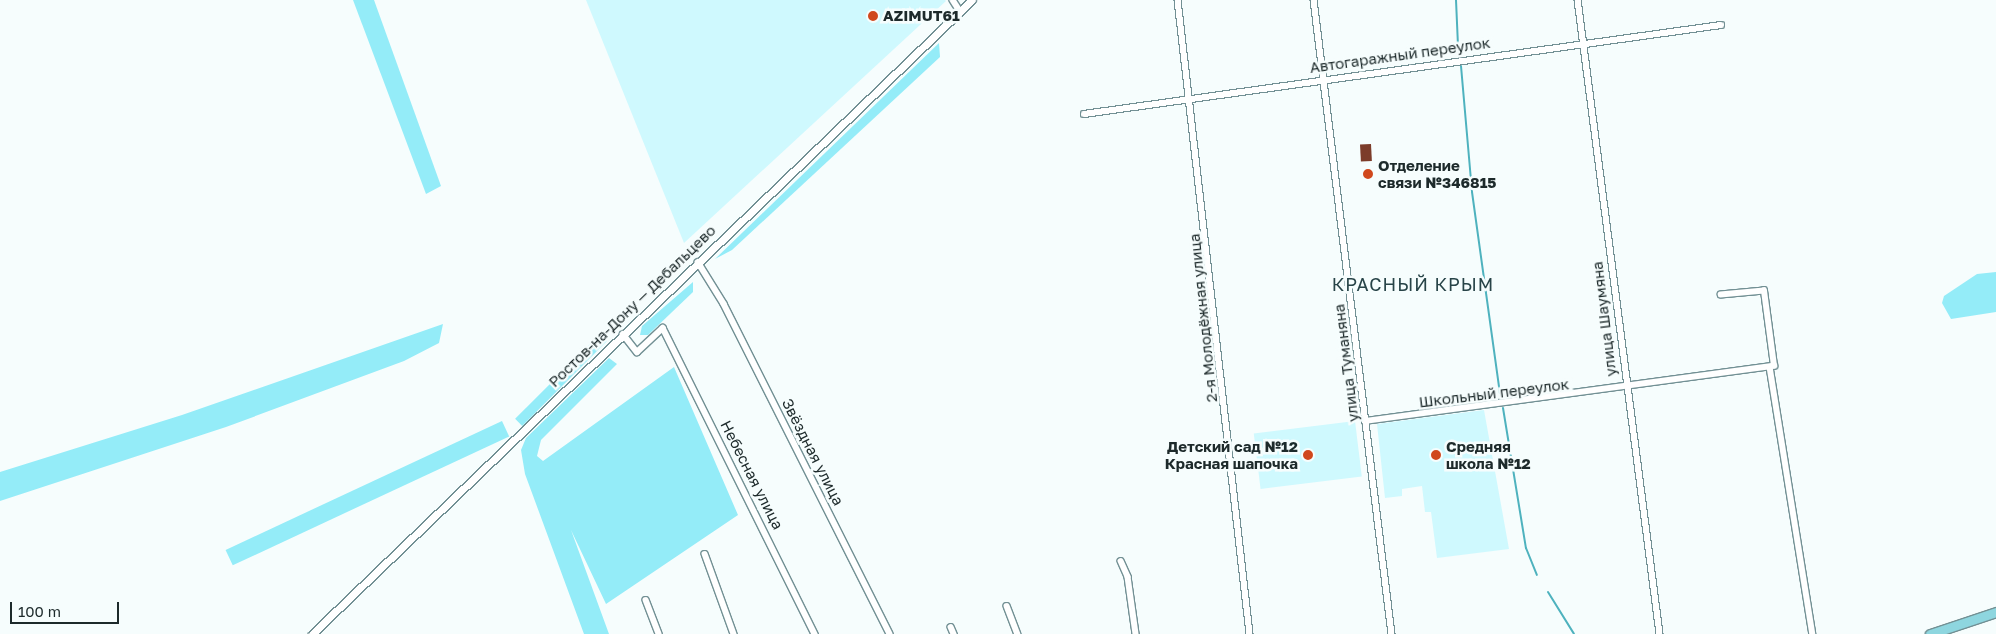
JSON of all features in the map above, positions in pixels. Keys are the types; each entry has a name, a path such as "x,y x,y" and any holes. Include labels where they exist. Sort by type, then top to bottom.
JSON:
{"main road":[{"path":"1930,634 1996,612"}],"street":[{"path":"953,0 960,11"},
{"name":"Ростов-на-Дону — Дебальцево","path":"312,634 972,0"},
{"name":"2-я Молодёжная улица","path":"1178,0 1250,634"},
{"name":"улица Туманяна","path":"1314,0 1392,634"},
{"name":"улица Шаумяна","path":"1578,0 1625,389 1660,634"},
{"name":"Автогаражный переулок","path":"1084,114 1324,78 1720,25"},
{"name":"Звёздная улица","path":"698,262 712,282 890,634"},
{"path":"1722,295 1764,292 1775,357 1770,367 1813,634"},
{"name":"Небесная улица","path":"623,334 637,352 663,328 815,634"},
{"name":"Школьный переулок","path":"1366,421 1625,389 1770,367"},
{"path":"705,554 734,634"},
{"path":"1121,561 1128,577 1136,634"},
{"path":"646,600 659,634"},
{"path":"1008,606 1018,634"},
{"path":"951,627 954,634"}],"shaded area":[{"path":"353,0 374,0 441,186 426,194"},
{"path":"586,0 945,0 946,1 684,243"},
{"path":"939,43 940,57 732,250 715,259"},
{"path":"1996,272 1996,312 1951,319 1942,303 1944,296 1977,274"},
{"path":"693,282 693,292 648,335 640,335 642,326"},
{"path":"443,324 439,343 404,361 226,427 0,501 0,472 182,415"},
{"path":"600,334 607,341 522,426 515,419"},
{"path":"609,358 617,364 541,440 537,456 543,461 674,367 738,515 606,604 571,530 609,634 584,634 525,474 521,450 526,438"},
{"name":"Средняя школа №12","path":"1484,410 1509,549 1437,558 1431,512 1425,512 1422,486 1402,489 1402,496 1385,498 1377,424"},
{"path":"502,421 509,436 233,565 226,550"},
{"name":"Детский сад №12 Красная шапочка","path":"1355,421 1362,477 1261,489 1254,433"}],"building":[{"path":"1371,144 1372,161 1361,162 1360,145"}],"waterway":[{"path":"1456,0 1458,46"},
{"path":"1461,66 1472,192 1500,393"},
{"path":"1503,408 1526,548 1537,575"},
{"path":"1548,592 1574,634"}],"place":[{"name":"AZIMUT61","path":"873,16"},
{"name":"Отделение связи №346815","path":"1368,174"},
{"name":"Детский сад №12 Красная шапочка","path":"1308,455"},
{"name":"Средняя школа №12","path":"1436,455"}],"district":[{"name":"КРАСНЫЙ КРЫМ","path":"1413,284"}]}
